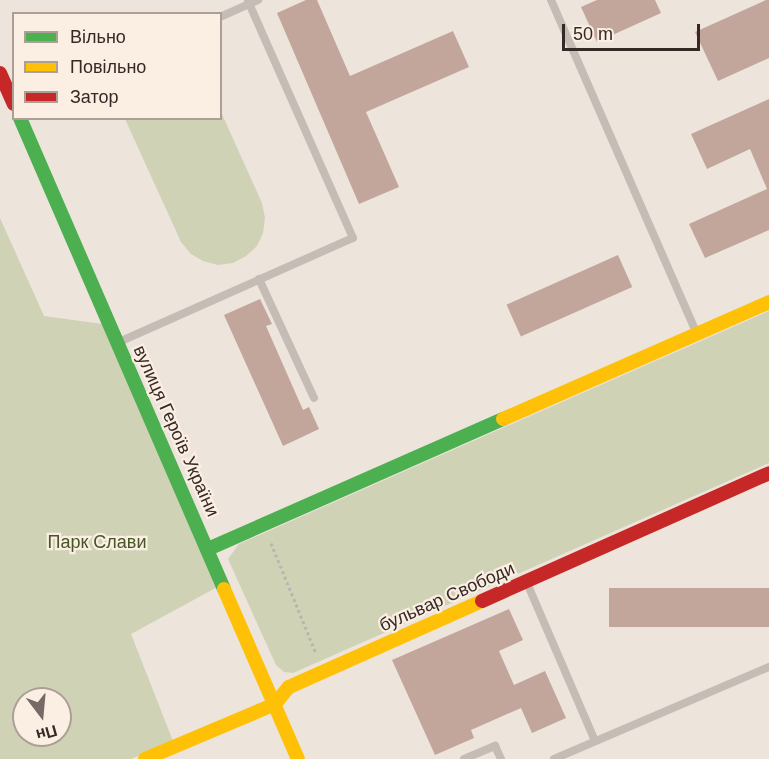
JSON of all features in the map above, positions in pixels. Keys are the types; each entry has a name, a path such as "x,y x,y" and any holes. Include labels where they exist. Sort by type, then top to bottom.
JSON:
{"street":[{"path":"0,73 12,100"},
{"name":"вулиця Героїв України","path":"21,120 298,759"},
{"path":"208,549 769,302"},
{"name":"бульвар Свободи","path":"145,759 275,704 289,687 769,473"}],"lane":[{"path":"118,343 353,238 248,2 252,0"},
{"path":"222,16 258,0"},
{"path":"552,0 697,334"},
{"path":"260,279 314,398"},
{"path":"526,581 595,741"},
{"path":"554,759 769,667"},
{"path":"464,759 495,746 501,759"}],"path":[{"path":"264,525 324,671"}],"green space":[{"path":"222,114 262,203 265,218 263,233 257,246 246,256 233,263 218,265 203,261 191,254 181,242 125,120 222,120"},
{"name":"Парк Слави","path":"0,218 44,316 110,325 221,585 131,634 173,741 131,759 0,759"},
{"path":"769,311 769,463 293,673 284,672 276,665 228,559 239,544"}],"building":[{"path":"306,0 317,0 350,76 453,31 469,67 366,112 399,187 359,204 277,13"},
{"path":"597,0 655,0 661,13 597,42 581,7"},
{"path":"769,0 769,58 718,81 695,32"},
{"path":"769,99 769,230 705,258 689,224 767,189 750,149 707,169 691,134"},
{"path":"618,255 632,287 521,337 507,305"},
{"path":"260,299 272,324 266,326 303,410 309,407 319,429 283,446 224,315"},
{"path":"609,588 769,588 769,627 609,627"},
{"path":"509,609 523,640 499,651 514,685 545,671 566,718 532,733 521,708 471,730 474,738 435,755 392,660"}],"traffic: fast":[{"path":"21,120 224,589"},
{"path":"208,549 503,419"}],"traffic: slow":[{"path":"503,419 769,302"},
{"path":"224,589 298,759"},
{"path":"145,759 275,704 289,687 482,601"}],"traffic: jam":[{"path":"0,73 12,100"},
{"path":"482,601 769,473"}]}
